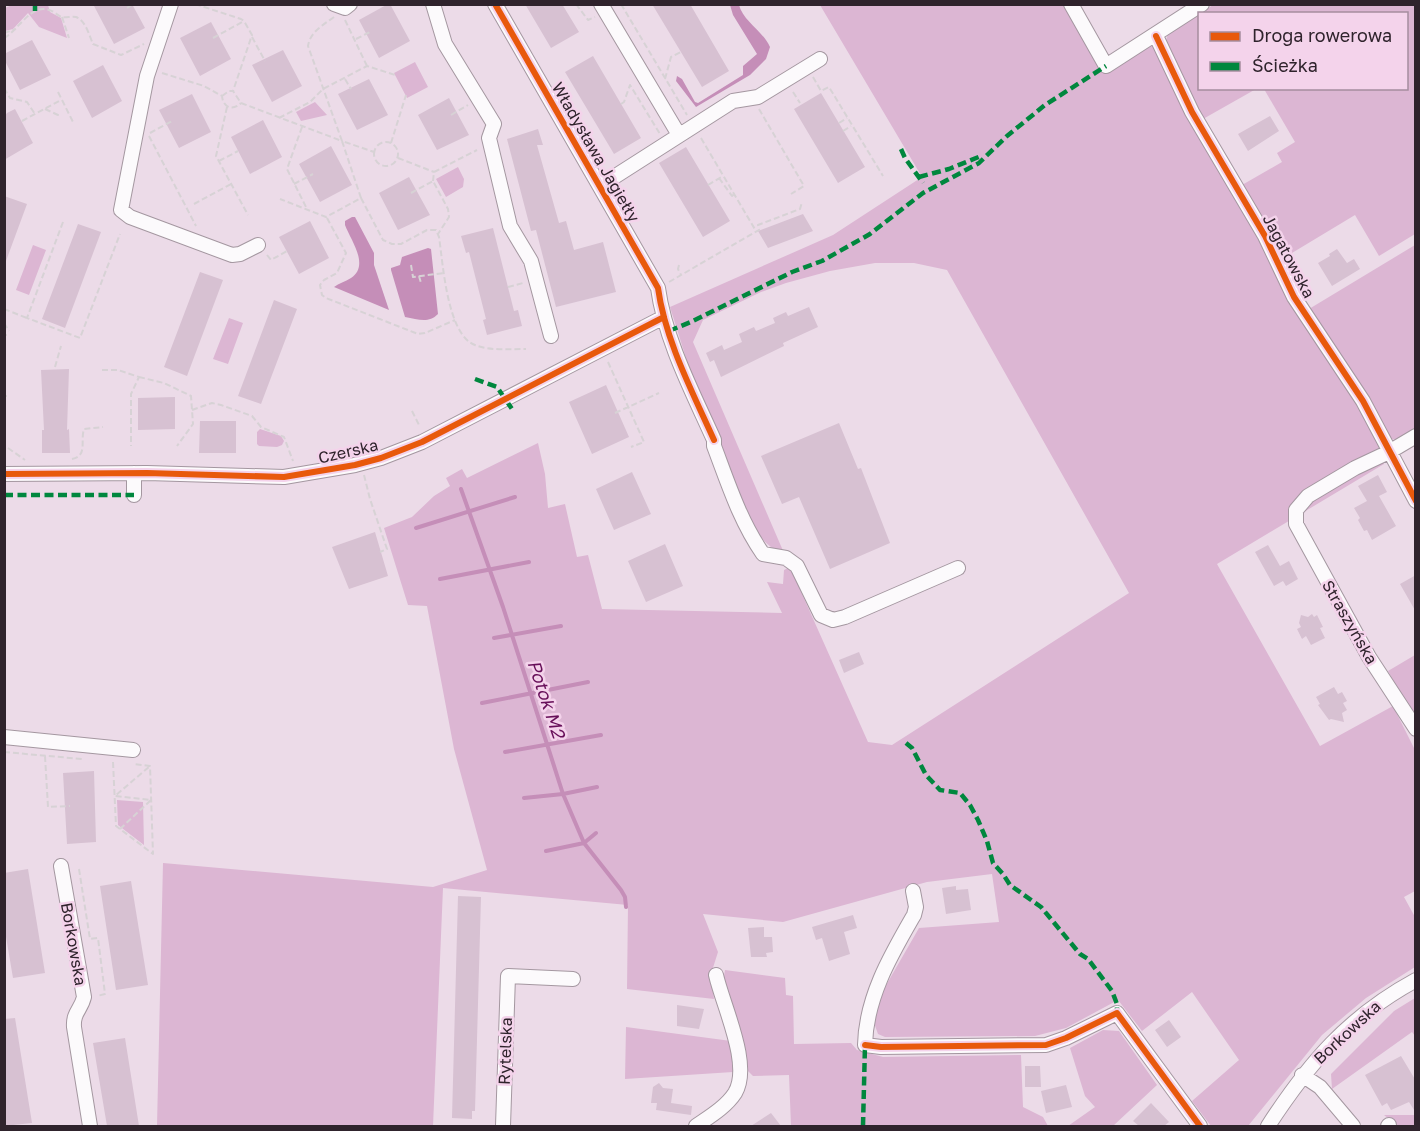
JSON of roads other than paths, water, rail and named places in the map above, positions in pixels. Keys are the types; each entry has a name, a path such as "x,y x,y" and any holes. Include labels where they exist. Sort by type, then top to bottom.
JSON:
{"street":[{"path":"171,4 149,69 142,133 121,210 130,217 232,255 240,254 258,245"},
{"path":"433,4 445,44 494,124 489,138 510,226 531,261 551,336"},
{"name":"Władysława Jagiełły","path":"495,4 658,288 664,317 688,383 714,440 714,446 734,498 752,537 763,554 786,558 797,566 821,615 833,620 958,568"},
{"path":"1071,4 1106,66 1156,36 1202,4"},
{"path":"604,8 679,135"},
{"name":"Jagatowska","path":"1156,36 1192,112 1265,236 1294,297 1363,401 1389,452"},
{"path":"600,186 733,101 758,97 820,59"},
{"name":"Czerska","path":"4,474 134,473 284,477 316,473 381,458 422,442 664,317"},
{"path":"1416,436 1389,452 1416,501"},
{"name":"Straszyńska","path":"1389,452 1355,468 1308,496 1296,510 1296,524 1369,657 1416,729"},
{"path":"134,473 135,495"},
{"path":"4,737 132,757"},
{"name":"Borkowska","path":"61,866 84,997 74,1017 74,1027 90,1126"},
{"path":"913,891 916,907 914,915 888,960 867,1015 865,1045 881,1047 1046,1045 1066,1038 1117,1013 1200,1126"},
{"path":"696,1126 724,1106 735,1093 741,1078 737,1045 716,975"},
{"name":"Rytelska","path":"503,1126 508,976 573,980"},
{"name":"Borkowska","path":"1268,1126 1302,1076 1327,1046 1364,1013 1390,994 1416,980"},
{"path":"1302,1076 1320,1087 1353,1126"}],"waterway":[{"name":"Potok M2","path":"461,489 503,607 563,794 584,843 621,890 625,897 626,907"},
{"name":"Potok M2","path":"416,528 515,497"},
{"path":"440,579 529,562"},
{"path":"494,638 561,626"},
{"path":"482,703 588,682"},
{"path":"505,752 601,735"},
{"name":"Potok M2","path":"524,798 563,794 597,787"},
{"path":"546,851 584,843 596,833"}]}
